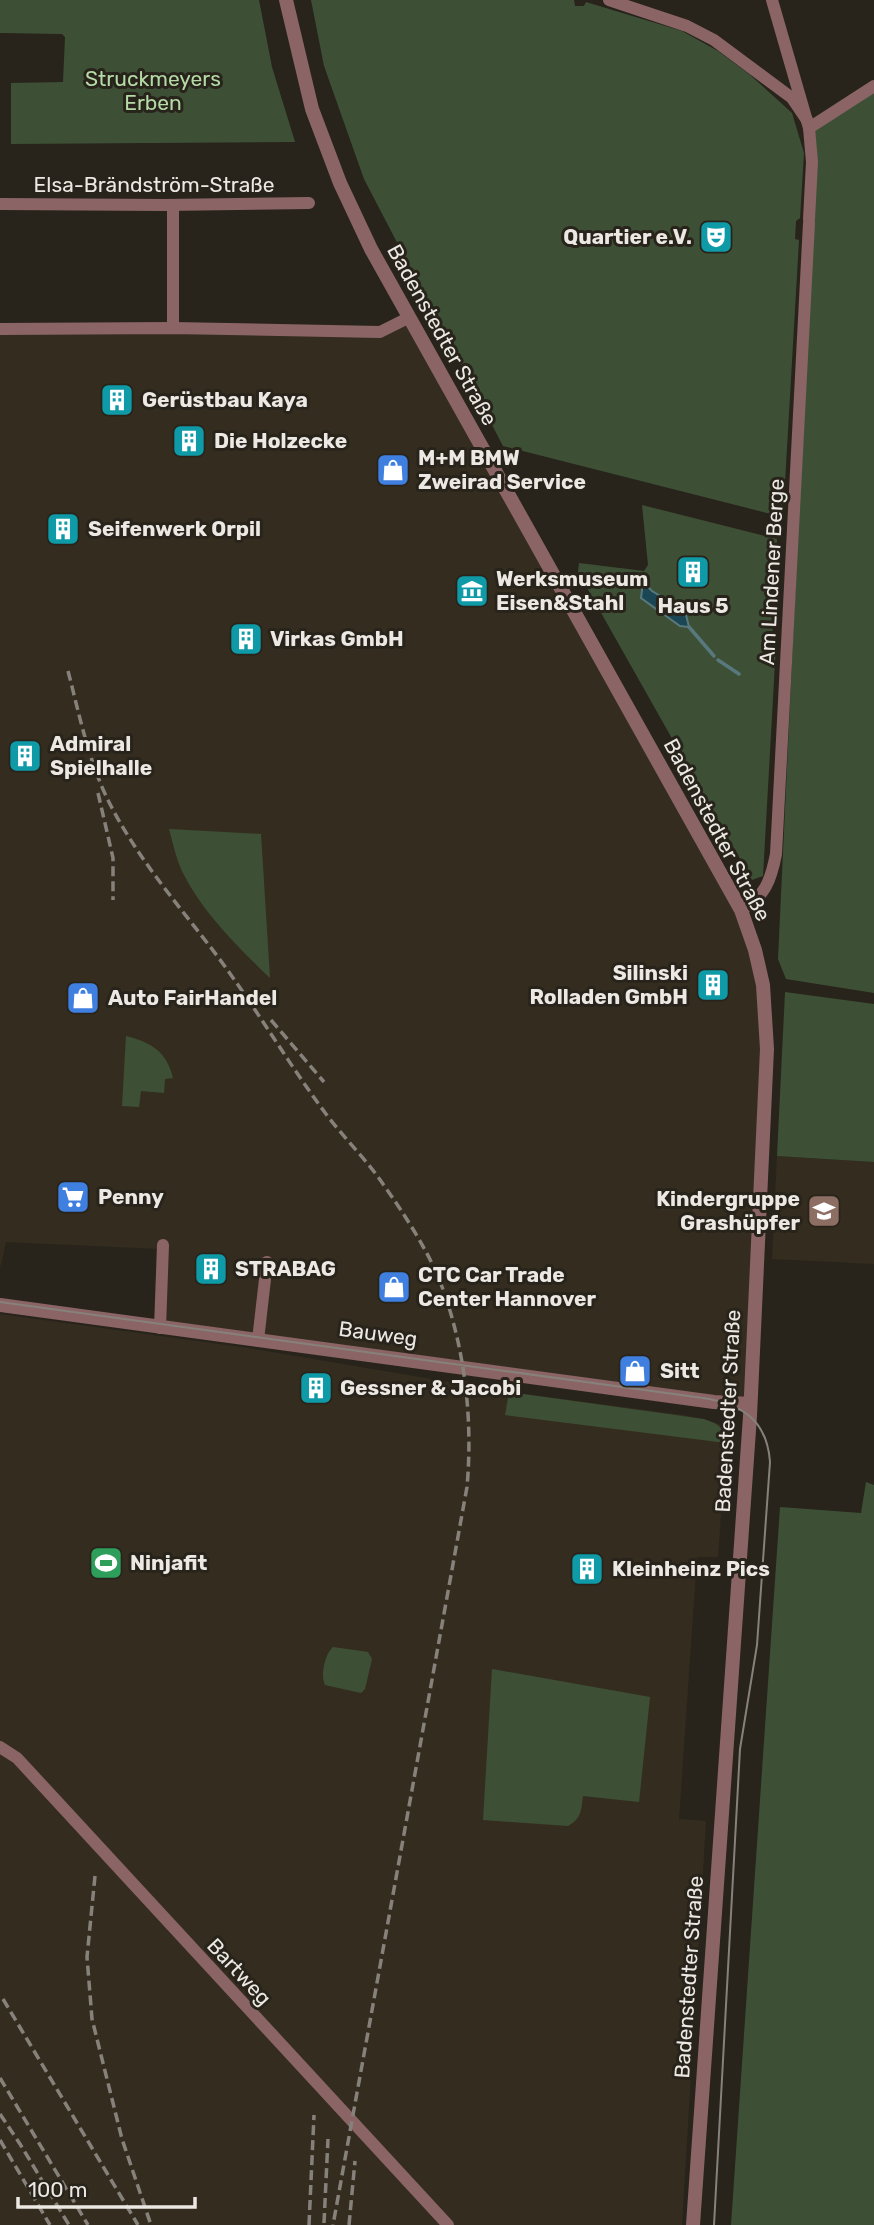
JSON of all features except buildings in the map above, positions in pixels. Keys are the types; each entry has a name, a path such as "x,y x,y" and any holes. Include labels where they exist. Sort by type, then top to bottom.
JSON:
{"street":[{"name":"Badenstedter Straße","path":"286,0 312,109 355,217 408,318 741,910 755,950 763,985 767,1049 750,1404 693,2225"},
{"path":"610,0 687,26 714,40 792,98 808,124 874,86"},
{"name":"Am Lindener Berge","path":"741,910 762,895 772,877 776,854 812,163 808,124 772,0"},
{"name":"Elsa-Brändström-Straße","path":"0,204 309,203"},
{"path":"173,205 173,328"},
{"path":"0,329 173,328 380,332 408,318"},
{"path":"160,1328 163,1245"},
{"path":"258,1340 267,1262"},
{"name":"Bauweg","path":"0,1305 714,1402 750,1404"},
{"name":"Bartweg","path":"0,1747 17,1758 448,2225"}],"shaded area":[{"path":"408,318 741,910 763,985 750,1404 158,1326 161,1249 6,1242 0,1268 0,329 380,332"},
{"name":"Kindergruppe Grashüpfer","path":"777,1156 874,1162 874,1264 772,1259"},
{"path":"0,1314 248,1348 509,1392 684,1415 719,1424 725,1433 726,1443 718,1557 697,1557 679,1819 706,1821 682,2225 0,2225"}],"green space":[{"name":"Struckmeyers Erben","path":"0,0 259,0 272,67 295,142 11,144 11,83 63,82 65,37 62,34 0,33"},
{"path":"311,0 574,0 575,6 584,6 586,2 682,31 718,51 749,74 792,113 804,153 800,218 796,221 795,239 799,240 783,517 503,446 364,179 324,66"},
{"path":"874,90 874,993 786,979 778,959 813,215 813,130"},
{"path":"642,505 777,539 772,643 776,645 763,876 752,880 578,572 579,563 644,571 648,565"},
{"path":"169,829 261,834 270,978 233,941 200,901 182,871"},
{"path":"785,992 874,1004 874,1162 777,1156"},
{"path":"126,1036 143,1041 157,1050 167,1061 173,1078 165,1079 164,1093 141,1091 139,1107 122,1106"},
{"path":"509,1392 704,1419 720,1427 726,1443 505,1415"},
{"path":"866,1482 874,1485 874,2225 731,2225 780,1507 861,1513"},
{"path":"333,1647 368,1652 372,1659 365,1689 361,1693 325,1685 324,1665"},
{"path":"492,1669 650,1697 639,1802 583,1796 578,1817 568,1826 483,1820"}],"water":[{"path":"643,582 652,591 685,611 689,627 680,626 641,598"}],"waterway":[{"path":"689,627 714,656"},
{"path":"718,660 739,674"}],"tram line":[{"path":"0,1302 703,1398 741,1410 758,1425 768,1447 770,1462 757,1645 740,1749 714,2225"}],"railway":[{"path":"68,671 97,774 122,827 232,976 312,1095 376,1175 407,1220 441,1284 461,1358 468,1410 467,1487 333,2225"},
{"path":"98,793 113,858 113,900"},
{"path":"271,1020 324,1082"},
{"path":"95,1876 87,1957 92,2019 122,2139 151,2225"},
{"path":"3,1999 138,2225"},
{"path":"0,2078 88,2225"},
{"path":"0,2114 69,2225"},
{"path":"309,2225 314,2115"},
{"path":"324,2223 328,2139"},
{"path":"0,2140 50,2225"},
{"path":"349,2225 355,2161"}],"place":[{"name":"Quartier e.V.","path":"716,237"},
{"name":"Gerüstbau Kaya","path":"117,400"},
{"name":"Die Holzecke","path":"189,441"},
{"name":"M+M BMW Zweirad Service","path":"393,470"},
{"name":"Seifenwerk Orpil","path":"63,529"},
{"name":"Haus 5","path":"693,572"},
{"name":"Werksmuseum Eisen&Stahl","path":"472,591"},
{"name":"Virkas GmbH","path":"246,639"},
{"name":"Admiral Spielhalle","path":"25,756"},
{"name":"Silinski Rolladen GmbH","path":"713,985"},
{"name":"Auto FairHandel","path":"83,998"},
{"name":"Penny","path":"73,1197"},
{"name":"Kindergruppe Grashüpfer","path":"824,1211"},
{"name":"STRABAG","path":"211,1269"},
{"name":"CTC Car Trade Center Hannover","path":"394,1287"},
{"name":"Sitt","path":"635,1371"},
{"name":"Gessner & Jacobi","path":"316,1388"},
{"name":"Ninjafit","path":"106,1563"},
{"name":"Kleinheinz Pics","path":"587,1569"}]}
